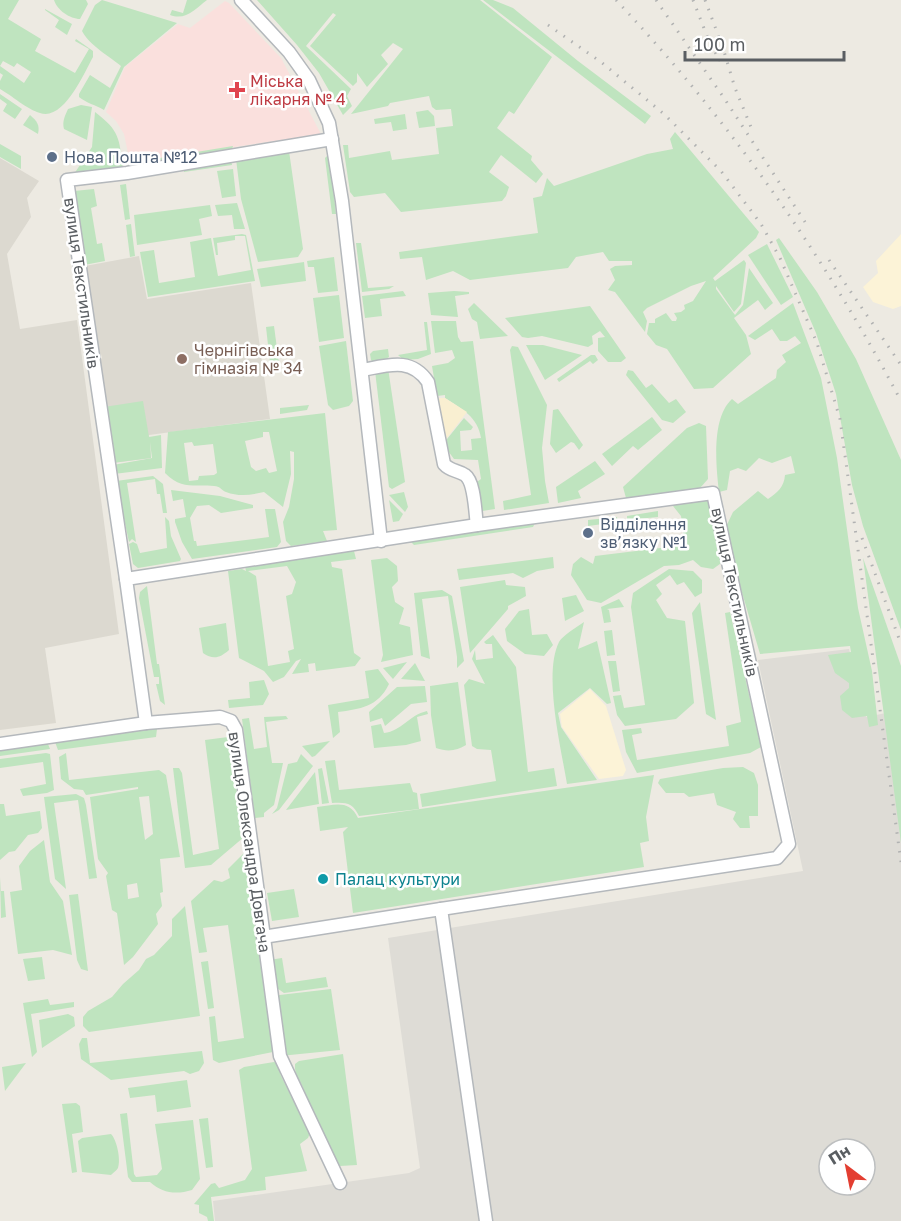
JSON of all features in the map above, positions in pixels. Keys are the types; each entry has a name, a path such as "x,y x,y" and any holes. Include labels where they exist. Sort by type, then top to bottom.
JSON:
{"street":[{"path":"241,0 289,52 309,80 329,123 362,370 381,541"},
{"name":"вулиця Текстильників","path":"146,723 67,180 127,173 332,139"},
{"path":"362,370 408,365 422,373 428,382 444,464 450,470 467,476 471,484 477,525"},
{"name":"вулиця Текстильників","path":"126,579 477,525 713,493 789,844 777,858 441,909"},
{"name":"вулиця Олександра Довгача","path":"0,744 146,723 220,717 231,721 236,730 280,1056 340,1183"},
{"path":"263,937 441,909 486,1221"}],"shaded area":[{"path":"225,1 281,58 321,134 135,162 129,158 124,134 116,121 106,112 125,67 178,24 190,28"},
{"path":"0,158 39,181 27,198 31,217 7,254 20,329 77,320 119,634 45,648 56,723 0,730"},
{"path":"901,234 901,306 893,309 873,302 863,287 878,273 876,261"},
{"name":"Чернігівська гімназія № 34","path":"139,256 147,299 251,283 270,419 149,435 151,458 112,463 98,361 102,358 97,352 85,266"},
{"path":"849,649 866,717 901,710 901,1221 215,1221 213,1201 409,1173 420,1168 388,938 803,871 758,660"},
{"path":"590,689 606,706 626,770 623,776 599,779 562,727 560,714"}],"green space":[{"path":"0,0 19,0 8,19 41,39 35,51 75,73 89,49 75,41 76,39 93,51 93,57 79,84 65,103 49,114 30,109 0,89 3,75 0,73","holes":["3,61 14,67 17,63 31,72 24,83 0,66"]},
{"path":"54,0 86,0 88,4 80,19 76,19 61,10"},
{"path":"102,0 177,23 124,67 104,110 79,97 90,75 110,88 121,66 94,46 82,31 95,5"},
{"path":"187,0 207,0 186,15 170,15 172,10 183,13"},
{"path":"257,0 480,0 552,57 514,114 509,111 497,128 532,156 531,160 543,174 536,183 501,155 489,172 509,187 502,201 401,212 385,193 354,197 350,192 343,145 348,145 349,158 390,151 392,160 439,154 436,128 453,126 451,109 436,110 432,107 429,96 390,103 388,106 351,114 403,49 393,43 381,55 388,64 367,87 357,73 357,82 353,86 310,46 336,15 333,13 306,46 351,89 347,96 352,106 343,115 319,73"},
{"path":"483,0 493,0 513,8 651,116 645,124"},
{"path":"45,9 72,24 67,35 55,27 59,20"},
{"path":"0,94 22,109 15,119 3,111 7,104 0,99"},
{"path":"81,105 92,107 87,140 64,129 63,126 68,109"},
{"path":"428,110 434,116 435,126 419,128 416,112"},
{"path":"95,112 114,130 117,136 123,168 74,174 92,147"},
{"path":"405,114 407,129 393,131 391,122 375,124 374,119"},
{"path":"30,115 37,123 38,134 23,125"},
{"path":"675,132 759,232 756,238 713,278 715,281 744,260 746,263 741,304 734,312 716,286 716,289 735,315 743,305 749,268 773,303 765,310 758,300 734,318 746,335 751,354 713,388 694,389 667,349 656,345 647,334 649,323 655,323 655,319 666,313 672,321 676,321 674,313 681,312 685,309 684,305 693,301 706,281 647,308 643,312 647,321 645,332 615,292 608,290 615,280 610,269 615,266 632,265 632,261 609,261 603,252 576,257 568,268 470,280 453,271 426,280 422,257 400,259 399,252 538,233 533,198 542,196 547,178 554,186 647,154 673,149 670,139"},
{"path":"0,144 21,156 21,169 0,157"},
{"path":"233,146 231,152 130,167 129,158 135,162"},
{"path":"289,151 303,249 298,257 258,262 241,199 236,159"},
{"path":"330,157 336,214 332,214 325,158"},
{"path":"231,160 232,165 184,172 183,168"},
{"path":"233,169 236,196 222,198 217,171"},
{"path":"126,184 130,219 125,220 120,185"},
{"path":"94,189 97,206 91,208 97,244 102,243 105,261 84,265 74,191"},
{"path":"237,203 245,229 234,229 232,215 218,216 215,205"},
{"path":"210,205 212,216 199,219 202,235 137,245 134,215"},
{"path":"131,224 135,256 130,257 126,225"},
{"path":"242,234 246,235 255,281 148,297 140,252 154,250 159,283 195,277 190,242 211,238 218,276 251,270 245,236 235,236 235,240 217,243 218,255 216,255 213,238"},
{"path":"779,238 817,292 856,359 901,460 901,630 863,526 852,485 836,394 816,333 776,240"},
{"path":"356,243 361,243 368,288 394,286 389,289 362,292"},
{"path":"767,244 793,297 781,305 748,255"},
{"path":"334,257 338,291 318,293 314,267 308,267 307,261"},
{"path":"304,262 306,281 261,287 257,269"},
{"path":"403,291 406,296 380,299 382,316 365,318 362,296"},
{"path":"469,292 469,294 455,296 458,317 431,315 428,293"},
{"path":"339,295 344,338 319,342 313,298"},
{"path":"474,303 508,336 480,339 477,322 472,319 468,309"},
{"path":"793,303 821,378 837,458 858,608 872,671 878,725 869,727 867,716 852,718 842,710 840,696 849,688 849,683 835,673 828,655 851,652 850,646 760,654 724,531 733,512 758,491 768,499 780,489 785,475 795,473 791,456 772,463 759,458 746,471 738,468 730,471 727,490 719,492 716,456 718,430 725,407 732,399 738,404 776,378 777,370 786,362 782,355 801,343 795,336 787,341 780,341 772,329 755,340 748,336"},
{"path":"590,306 626,358 621,362 608,362 598,351 598,338 605,337 600,331 592,336 593,344 588,347 542,336 522,337 505,318"},
{"path":"431,321 456,321 461,342 473,341 495,509 482,511 474,484 481,479 478,460 454,459 443,444 464,418 473,427 471,430 460,431 461,451 472,450 471,439 481,438 476,424 468,414 445,398 445,395 437,396 432,366 448,363 455,358 452,350 435,353"},
{"path":"424,322 427,322 431,354 418,359 404,360 398,355 427,350"},
{"path":"274,326 280,371 271,372 266,327"},
{"path":"346,341 353,401 349,406 333,410 328,405 319,346"},
{"path":"526,345 543,345 582,355 545,380"},
{"path":"512,346 518,347 547,405 542,448 549,503 504,510 503,501 531,495 510,350"},
{"path":"388,349 389,357 383,361 374,363 371,360 370,354 373,351"},
{"path":"591,355 595,355 598,360 593,364 590,361 559,382 557,379"},
{"path":"388,368 405,482 392,489 389,487 375,371"},
{"path":"628,370 633,371 646,388 652,384 669,403 676,399 686,412 673,423 662,420 626,375"},
{"path":"143,401 149,437 161,435 162,468 114,474 113,465 152,458 150,442 151,458 112,463 104,407"},
{"path":"309,405 307,410 280,414 280,408"},
{"path":"558,409 583,445 579,450 571,442 556,453 550,444 553,410"},
{"path":"325,413 337,530 323,531 327,541 291,546 286,541 283,522 289,507 294,479 294,452 290,451 291,474 283,507 264,492 236,495 216,486 188,485 177,482 165,473 168,432","holes":["263,432 269,432 277,471 269,473 266,468 256,471 251,467 245,441 263,437","192,442 194,446 213,444 217,473 199,476 198,480 189,481 184,443"]},
{"path":"652,417 662,430 638,450 633,446 612,466 602,454"},
{"path":"699,423 706,426 708,479 700,488 626,498 623,487 687,428"},
{"path":"595,461 605,474 578,491 581,498 558,503 556,487"},
{"path":"153,476 163,484 167,513 163,513 155,479 127,483 136,542 132,539 129,542 116,481"},
{"path":"171,490 220,496 253,505 253,508 221,513 209,505 197,506 190,518 197,546 269,537 265,509 275,509 281,542 277,547 192,559 182,542 175,522 175,519 186,517 183,499 173,501"},
{"path":"404,492 408,507 405,512 389,495"},
{"path":"389,500 403,514 399,521 393,522"},
{"path":"681,500 709,500 724,561 713,569 701,567 693,560 679,565 664,566 601,603 587,600 571,575 573,564 581,557 593,564 595,556 685,545 681,516 673,506"},
{"path":"658,511 658,517 627,520 627,516"},
{"path":"165,517 169,521 171,536 180,561 138,568 133,564 129,544 133,542 137,544 140,553 167,548"},
{"path":"617,517 618,522 588,526 588,520"},
{"path":"532,520 535,523 533,527 414,545 411,542 414,539"},
{"path":"354,551 356,559 331,562 332,567 342,569 354,653 361,658 355,666 316,671 315,663 308,664 309,672 292,674 301,659 296,661 284,677 273,682 264,671 239,658 228,571 242,569 246,571 245,566","holes":["287,566 296,582 292,594 286,596 294,649 288,651 290,662 268,666 256,576 248,571"]},
{"path":"553,557 554,568 537,571 523,578 513,573 459,580 457,569"},
{"path":"387,558 397,566 398,581 392,587 395,602 404,608 399,624 410,627 413,655 381,662 383,655 371,560"},
{"path":"863,558 901,666 901,843"},
{"path":"669,569 693,571 702,580 702,593 695,597 684,582 677,585 670,575 656,585 662,594 656,600 667,618 685,621 694,703 676,719 625,726 617,715 613,696 621,695 624,708 645,705 631,607 633,593"},
{"path":"505,580 506,585 525,587 526,596 508,606 508,609 470,653 460,587"},
{"path":"147,586 165,705 160,701 156,684 159,684 159,677 154,677 139,598 140,592"},
{"path":"442,590 452,596 464,661 457,668 448,596 422,599 430,659 421,656 414,593"},
{"path":"576,595 584,611 565,621 562,598"},
{"path":"619,599 624,607 607,609 611,622 604,623 601,607"},
{"path":"700,602 716,720 706,714 692,613"},
{"path":"529,609 532,635 547,634 553,645 544,656 525,654 507,641 505,629 519,611"},
{"path":"730,612 761,747 750,753 637,773 626,752 622,730 641,728 642,733 632,735 637,760 729,746 726,726 741,722 725,613"},
{"path":"584,622 578,649 597,641 611,703 607,704 590,688 558,713 561,727 597,780 567,784 555,712 553,673 559,642"},
{"path":"226,623 229,650 216,657 203,653 199,628"},
{"path":"612,630 615,655 607,656 604,631"},
{"path":"493,635 516,667 528,772 554,768 557,786 422,807 420,794 496,781 491,750 477,749 472,746 464,685 469,679 485,684 472,659 475,650 476,660 493,658 492,644 484,642"},
{"path":"608,661 616,661 620,691 613,692"},
{"path":"407,662 393,679 383,668"},
{"path":"415,663 425,681 401,679"},
{"path":"378,669 389,684 385,692 368,706 338,712 340,732 333,738 328,705 369,698 365,671"},
{"path":"264,680 269,694 263,705 229,708 228,700 250,698 249,682"},
{"path":"458,682 466,745 455,750 436,748 430,686"},
{"path":"425,686 427,702 411,704 385,726 382,718 370,722 369,712 397,687"},
{"path":"427,711 428,714 417,717 421,741 374,748 371,726 381,724 384,733 390,732"},
{"path":"286,716 288,719 266,722 272,763 283,763 274,805 264,813 264,817 255,818 242,719 249,718 254,749 267,747 264,717"},
{"path":"153,726 157,729 156,737 58,750 55,742"},
{"path":"228,737 244,837 211,865 185,868 173,768 179,768 182,773 193,855 219,849 205,740"},
{"path":"45,741 50,749 0,756 0,748"},
{"path":"330,741 312,757 302,746"},
{"path":"66,753 69,780 159,770 166,775 180,857 160,859 163,892 160,893 162,906 156,914 158,924 133,957 124,965 117,913 112,910 106,876 108,873 98,859 90,797 138,789 138,787 86,795 83,790 74,789 61,779 59,757","holes":["149,796 153,834 145,840 139,797","137,883 139,897 128,899 127,885"]},
{"path":"50,754 54,790 23,796 20,789 46,784 43,762 0,768 0,759"},
{"path":"301,754 313,766 279,810 272,814 277,808 288,764 297,762"},
{"path":"335,760 339,790 410,783 413,792 417,793 419,809 359,816 348,804 332,803 325,761"},
{"path":"743,767 754,773 758,785 758,816 749,816 750,828 740,828 733,819 736,812 717,805 714,793 689,797 684,793 666,793 658,783 660,779 723,768"},
{"path":"322,768 329,803 322,804 318,769"},
{"path":"315,772 319,804 286,810"},
{"path":"654,775 646,817 649,841 640,843 644,867 353,913 343,832 348,827 320,831 317,807 346,806 358,818"},
{"path":"76,794 84,798 86,805 97,878 89,879 78,800 54,803 66,889 55,879 44,797"},
{"path":"0,804 4,804 6,816 40,811 42,828 38,833 28,835 15,851 9,852 0,860"},
{"path":"44,840 50,882 63,901 72,955 53,950 18,954 10,892 22,890 19,866 30,851"},
{"path":"244,853 250,865 247,871 273,1052 219,1063 213,1060 209,1017 215,1016 218,1042 244,1038 228,925 203,928 207,952 199,953 191,901 214,880 222,882 230,878 228,869"},
{"path":"0,877 1,891 4,891 6,917 1,918"},
{"path":"294,889 299,917 272,921 267,893"},
{"path":"78,894 88,971 81,969 77,960 69,895"},
{"path":"185,906 200,1016 89,1032 83,1026 83,1017 88,1011 112,997 139,970 146,959 154,955 172,936 172,919"},
{"path":"42,957 45,979 28,981 23,959"},
{"path":"282,958 286,983 326,977 328,987 284,993 274,986 269,960"},
{"path":"208,961 214,1008 208,1009 201,962"},
{"path":"331,989 340,1050 280,1056 271,996"},
{"path":"48,999 50,1005 74,1002 74,1007 31,1014 37,1052 32,1057 23,1003"},
{"path":"68,1014 74,1017 75,1026 42,1048 39,1020"},
{"path":"82,1038 87,1038 90,1063 202,1051 204,1063 199,1071 190,1074 184,1071 111,1080 81,1059 79,1044"},
{"path":"343,1054 357,1165 340,1166 319,1130 297,1075 295,1064 299,1061"},
{"path":"26,1063 5,1091 2,1067"},
{"path":"277,1063 281,1076 310,1133 308,1138 300,1144 307,1171 265,1177 266,1190 211,1197 214,1221 208,1221 207,1217 199,1213 199,1205 194,1204 211,1184 215,1183 219,1188 245,1180 252,1169 239,1070 244,1067"},
{"path":"187,1080 191,1107 157,1112 155,1095 130,1098 128,1088"},
{"path":"76,1103 80,1106 83,1132 72,1134 77,1172 72,1173 62,1104"},
{"path":"127,1113 136,1177 157,1175 162,1169 155,1124 193,1120 200,1179 192,1190 170,1192 159,1189 150,1182 132,1182 128,1177 120,1114"},
{"path":"208,1118 213,1167 206,1168 199,1119"},
{"path":"111,1134 118,1150 117,1169 111,1175 82,1172 78,1141 82,1138"}],"sand":[{"path":"438,398 445,398 467,412 443,443"}],"railway":[{"path":"616,0 697,93 772,191 840,294 901,401"},
{"path":"656,0 724,98 805,222"},
{"path":"693,0 709,41 720,61"},
{"path":"705,0 735,88 753,132"},
{"path":"548,25 601,62 664,114 721,171 761,224 780,258 817,343 840,419 901,862"},
{"path":"829,260 901,365"},
{"path":"862,538 901,644"}],"place":[{"name":"Міська лікарня № 4","path":"237,90"},
{"name":"Нова Пошта №12","path":"52,157"},
{"name":"Чернігівська гімназія № 34","path":"182,359"},
{"name":"Відділення зв’язку №1","path":"588,533"},
{"name":"Палац культури","path":"323,879"}]}
